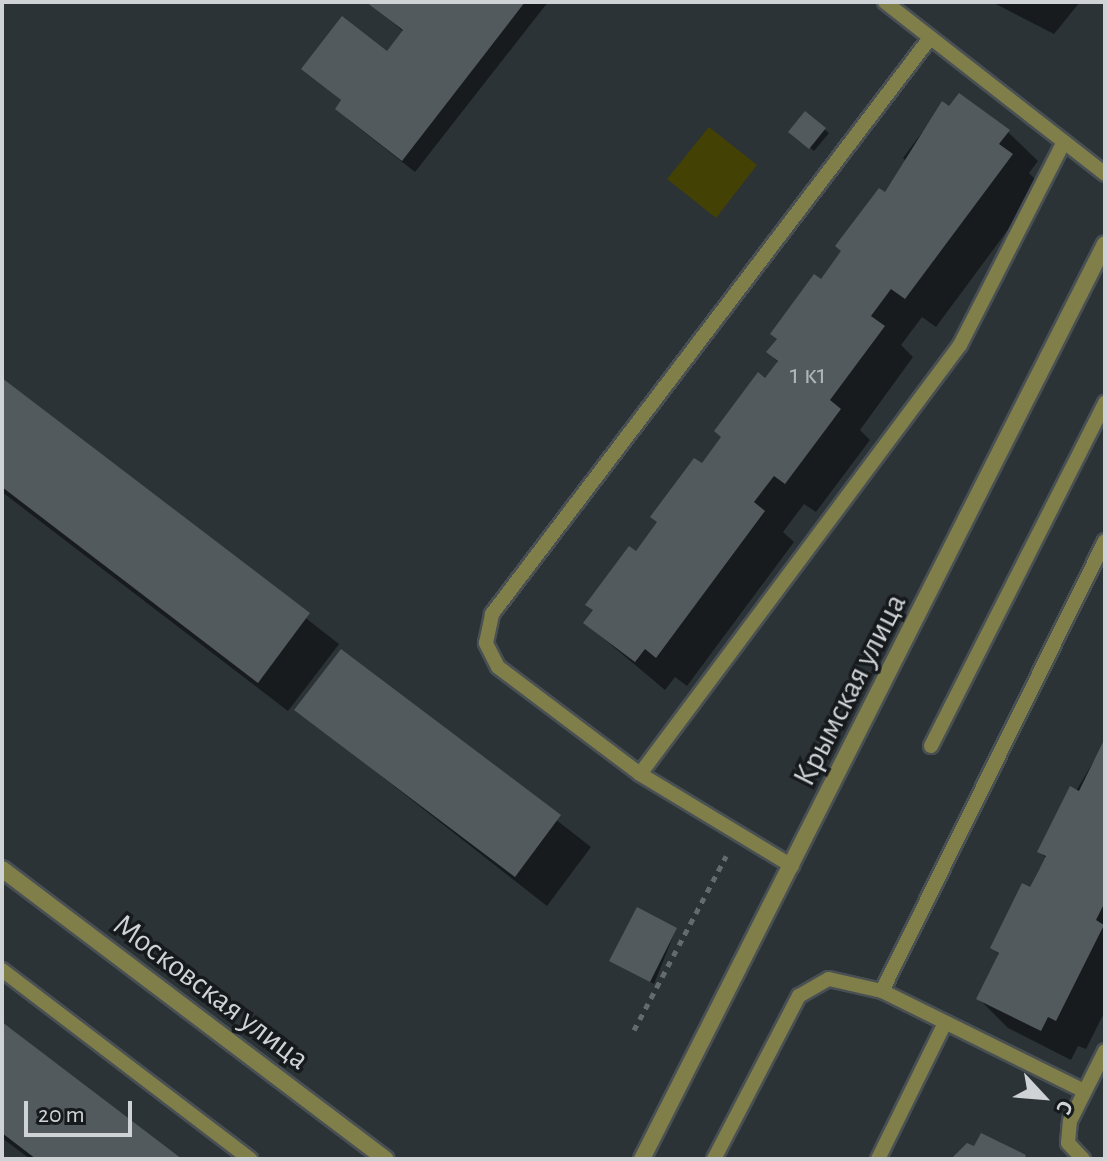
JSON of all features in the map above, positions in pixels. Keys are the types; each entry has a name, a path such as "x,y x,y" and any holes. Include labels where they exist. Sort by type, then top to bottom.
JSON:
{"street":[{"name":"Крымская улица","path":"642,1159 1105,244"},
{"name":"Московская улица","path":"2,869 386,1159"}],"lane":[{"path":"885,2 1105,174"},
{"path":"792,866 640,774 498,667 486,643 492,614 930,38"},
{"path":"640,774 960,345 1064,142"},
{"path":"931,746 1105,403"},
{"path":"882,991 1105,541"},
{"path":"2,970 250,1159"},
{"path":"714,1159 799,996 829,979 882,991 1084,1091"},
{"path":"878,1159 945,1023"},
{"path":"1083,1159 1068,1143 1084,1091 1105,1051"}],"path":[{"path":"634,1030 738,834"}],"shaded area":[{"path":"709,127 757,165 716,218 667,179"}],"building":[{"path":"366,2 525,2 402,161 335,109 341,100 301,69 342,16 387,51 403,30"},
{"path":"959,93 1010,130 999,144 1013,154 905,299 891,289 871,316 885,326 830,400 841,409 785,484 774,476 754,502 765,511 656,658 645,649 635,662 583,623 593,610 585,605 629,546 636,551 657,522 650,517 694,458 702,463 721,437 714,431 758,372 765,378 778,361 766,352 777,339 770,334 814,274 821,279 841,251 835,246 879,188 885,192 942,101 949,106"},
{"path":"805,111 826,128 809,149 788,132"},
{"path":"2,378 310,613 258,683 2,487"},
{"path":"341,649 561,815 515,877 294,710"},
{"path":"1105,738 1105,902 1096,920 1104,925 1056,1021 1048,1017 1041,1031 976,999 999,953 990,948 1022,883 1030,887 1046,856 1037,852 1070,786 1079,791"},
{"path":"637,907 677,928 650,982 609,961"},
{"path":"2,1022 182,1159 36,1159 2,1133"},
{"path":"981,1133 1026,1155 1024,1159 951,1159 967,1143 974,1146"}]}
